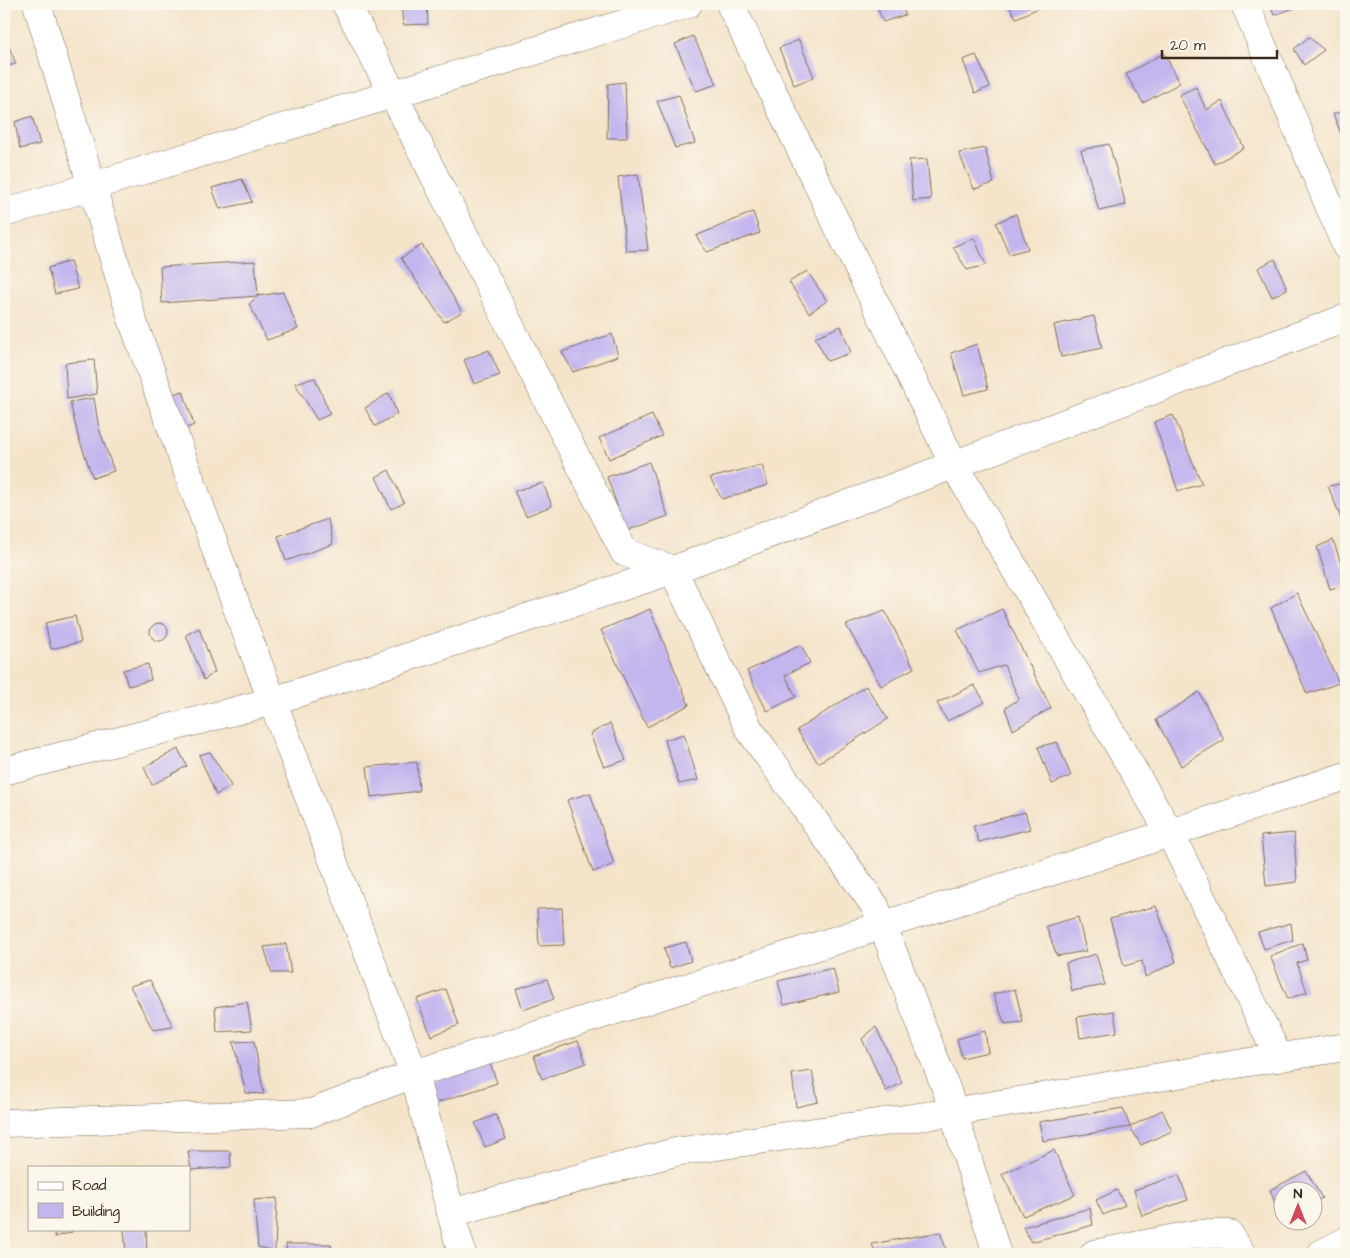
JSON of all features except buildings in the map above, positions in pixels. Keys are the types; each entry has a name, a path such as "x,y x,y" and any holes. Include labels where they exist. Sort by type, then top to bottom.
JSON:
{"street":[{"path":"37,4 133,322 273,701 414,1074 462,1254"},
{"path":"346,4 624,552 673,570 749,729 875,906 947,1091 997,1254"},
{"path":"4,213 688,4"},
{"path":"730,4 954,465 1170,833 1279,1058"},
{"path":"1245,4 1346,246"},
{"path":"4,771 273,701 673,570 1346,318"},
{"path":"4,1123 311,1113 414,1074 1346,776"},
{"path":"451,1213 675,1152 953,1112 1346,1047"},
{"path":"1094,1254 1196,1234 1229,1234 1242,1254"},
{"path":"1321,1254 1346,1241"}]}
